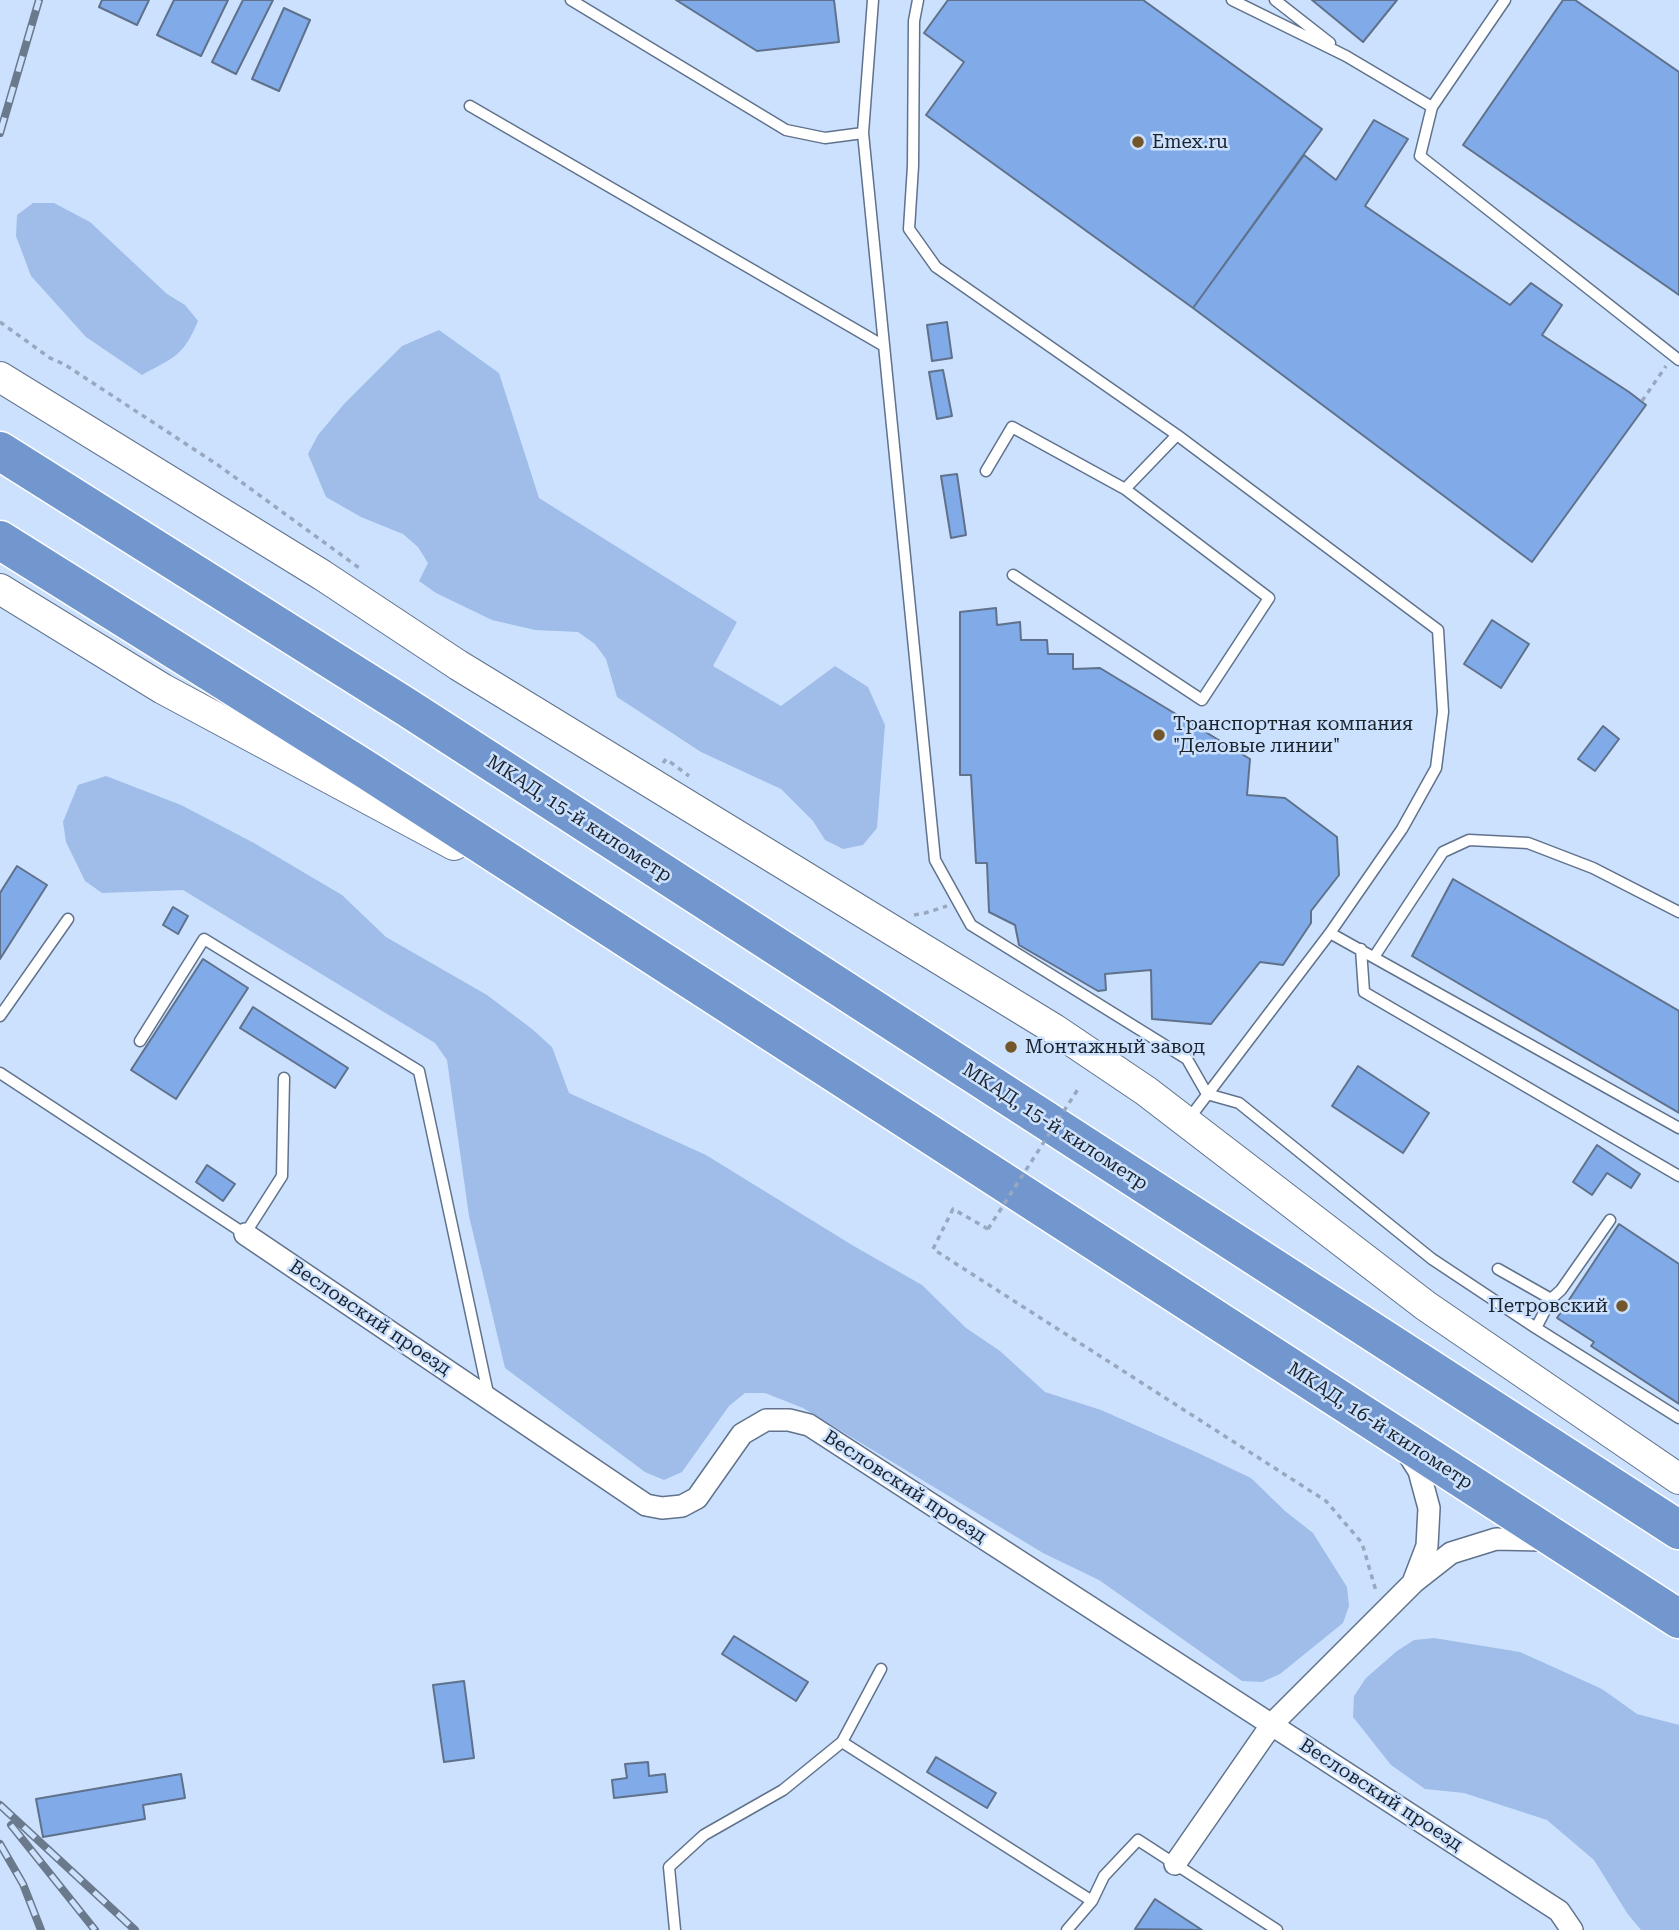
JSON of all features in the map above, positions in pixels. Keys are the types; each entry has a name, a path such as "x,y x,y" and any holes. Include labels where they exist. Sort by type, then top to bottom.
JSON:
{"highway":[{"name":"МКАД, 15-й километр","path":"10,457 408,708 1679,1530"},
{"path":"0,540 368,771 612,929"},
{"name":"МКАД, 16-й километр","path":"612,929 1679,1619"}],"main road":[{"path":"0,377 322,575 458,665 1054,1029 1146,1091 1426,1306 1679,1479"},
{"path":"0,589 163,689 612,929"}],"street":[{"name":"Весловский проезд","path":"244,1234 646,1505 662,1508 682,1506 697,1498 742,1434 766,1420 789,1420 809,1425 1559,1911 1572,1930"},
{"path":"1398,1438 1419,1471 1429,1508 1427,1546 1414,1582"},
{"path":"1175,1864 1272,1724 1414,1582 1451,1553 1496,1539 1543,1540 1586,1559"}],"lane":[{"path":"571,0 786,130 825,138 863,133"},
{"path":"873,0 863,133 935,860 971,925 1187,1059 1207,1094 1239,1103 1433,1259 1679,1418"},
{"path":"918,0 915,21 913,166 909,229 936,267 1177,435 1438,631 1443,712 1436,768 1402,829 1330,933 1186,1122"},
{"path":"1232,0 1346,56 1432,107"},
{"path":"1275,0 1346,56"},
{"path":"1505,0 1432,107 1420,156 1679,360"},
{"path":"470,106 884,346"},
{"path":"986,471 1012,426 1125,489 1269,598 1202,700 1013,575"},
{"path":"1125,489 1177,435"},
{"path":"1374,957 1443,852 1469,840 1528,844 1593,868 1679,912"},
{"path":"0,1016 68,919"},
{"path":"1330,933 1679,1128"},
{"path":"140,1041 204,939 419,1071 490,1399"},
{"path":"1361,949 1364,992 1679,1176"},
{"path":"0,1073 244,1234 282,1176 284,1078"},
{"path":"1536,1328 1551,1299 1561,1290 1610,1220"},
{"path":"1497,1269 1551,1299"},
{"path":"675,1930 669,1867 704,1835 783,1790 842,1742 881,1669"},
{"path":"842,1742 1092,1901"},
{"path":"1067,1930 1092,1901 1104,1876 1139,1840 1277,1930"}],"path":[{"path":"0,322 50,358 207,458 362,570"},
{"path":"1642,401 1663,371"},
{"path":"658,770 666,759 698,782"},
{"path":"905,916 925,913 958,902"},
{"path":"1080,1086 988,1229 953,1209 933,1249 1326,1501 1362,1543 1383,1613"}],"shaded area":[{"path":"33,203 54,203 90,222 167,294 185,305 198,321 193,333 176,355 142,375 86,337 31,276 16,236 17,215"},
{"path":"439,330 499,373 539,498 737,622 713,666 781,706 835,666 868,687 885,725 877,828 863,845 843,849 825,840 813,821 781,789 701,752 617,697 606,659 595,644 578,632 535,630 492,620 436,593 419,581 428,563 418,547 403,534 361,517 326,497 308,454 318,435 344,404 402,346"},
{"path":"106,776 181,805 254,843 342,895 386,937 487,995 532,1029 552,1047 569,1093 706,1155 922,1285 966,1328 1000,1351 1045,1392 1101,1410 1251,1478 1285,1511 1313,1533 1347,1587 1349,1606 1343,1623 1280,1674 1262,1682 1242,1681 1099,1580 1043,1553 803,1408 765,1393 745,1393 729,1406 682,1472 664,1480 645,1472 505,1368 469,1216 447,1060 435,1043 183,890 102,893 85,881 66,842 63,822 78,785"},
{"path":"1434,1638 1520,1652 1602,1689 1637,1714 1679,1725 1679,1930 1641,1930 1627,1913 1594,1860 1547,1820 1464,1793 1425,1789 1391,1765 1353,1717 1354,1696 1366,1678 1397,1651 1414,1640"}],"building":[{"path":"102,0 149,0 137,25 99,7"},
{"path":"174,0 228,0 201,56 157,35"},
{"path":"243,0 273,0 236,74 212,62"},
{"path":"676,0 834,0 839,42 757,51"},
{"name":"Emex.ru","path":"948,0 1143,0 1322,129 1193,308 926,115 964,62 924,33"},
{"path":"1312,0 1397,0 1363,42"},
{"path":"1563,0 1575,0 1679,72 1679,295 1463,145"},
{"path":"284,8 310,20 279,91 252,79"},
{"path":"1374,120 1408,139 1365,206 1510,305 1531,283 1562,305 1542,335 1646,405 1532,562 1193,308 1304,155 1336,180"},
{"path":"947,322 952,358 932,361 927,325"},
{"path":"943,370 952,416 937,419 929,372"},
{"path":"957,474 966,535 951,538 941,476"},
{"path":"996,608 997,625 1020,622 1021,640 1047,640 1048,654 1073,654 1073,669 1100,668 1250,759 1247,795 1285,798 1337,837 1339,875 1311,911 1311,923 1283,965 1260,962 1211,1024 1152,1019 1151,970 1105,974 1106,990 1098,991 1019,945 1015,925 989,912 987,863 976,863 971,775 960,775 960,612"},
{"path":"1492,620 1529,644 1501,688 1464,664"},
{"path":"1603,726 1619,739 1595,771 1578,759"},
{"path":"17,866 47,885 0,959 0,893"},
{"path":"1453,879 1679,1011 1679,1113 1412,956"},
{"path":"173,907 188,916 178,934 163,925"},
{"path":"203,959 248,988 176,1099 131,1070"},
{"path":"253,1007 348,1068 335,1088 240,1028"},
{"path":"1358,1066 1429,1113 1403,1153 1332,1106"},
{"path":"1597,1145 1640,1174 1631,1188 1607,1173 1592,1195 1573,1182"},
{"path":"207,1165 235,1184 223,1201 196,1182"},
{"name":"Петровский","path":"1619,1224 1679,1264 1679,1404 1591,1346 1594,1342 1557,1318"},
{"path":"734,1636 808,1682 796,1701 722,1654"},
{"path":"464,1681 474,1758 444,1762 433,1685"},
{"path":"936,1757 996,1793 987,1808 927,1772"},
{"path":"648,1762 649,1776 665,1774 667,1792 614,1798 612,1780 627,1778 625,1764"},
{"path":"181,1774 185,1798 143,1805 145,1819 43,1837 36,1799"},
{"path":"1155,1899 1202,1930 1135,1929"}],"railway":[{"path":"0,133 39,0"},
{"path":"0,1805 135,1930"},
{"path":"11,1825 95,1930"},
{"path":"0,1844 23,1884 41,1930"}],"place":[{"name":"Emex.ru","path":"1138,142"},
{"name":"Транспортная компания \"Деловые линии\"","path":"1159,735"},
{"name":"Монтажный завод","path":"1011,1047"},
{"name":"Петровский","path":"1622,1306"}]}
